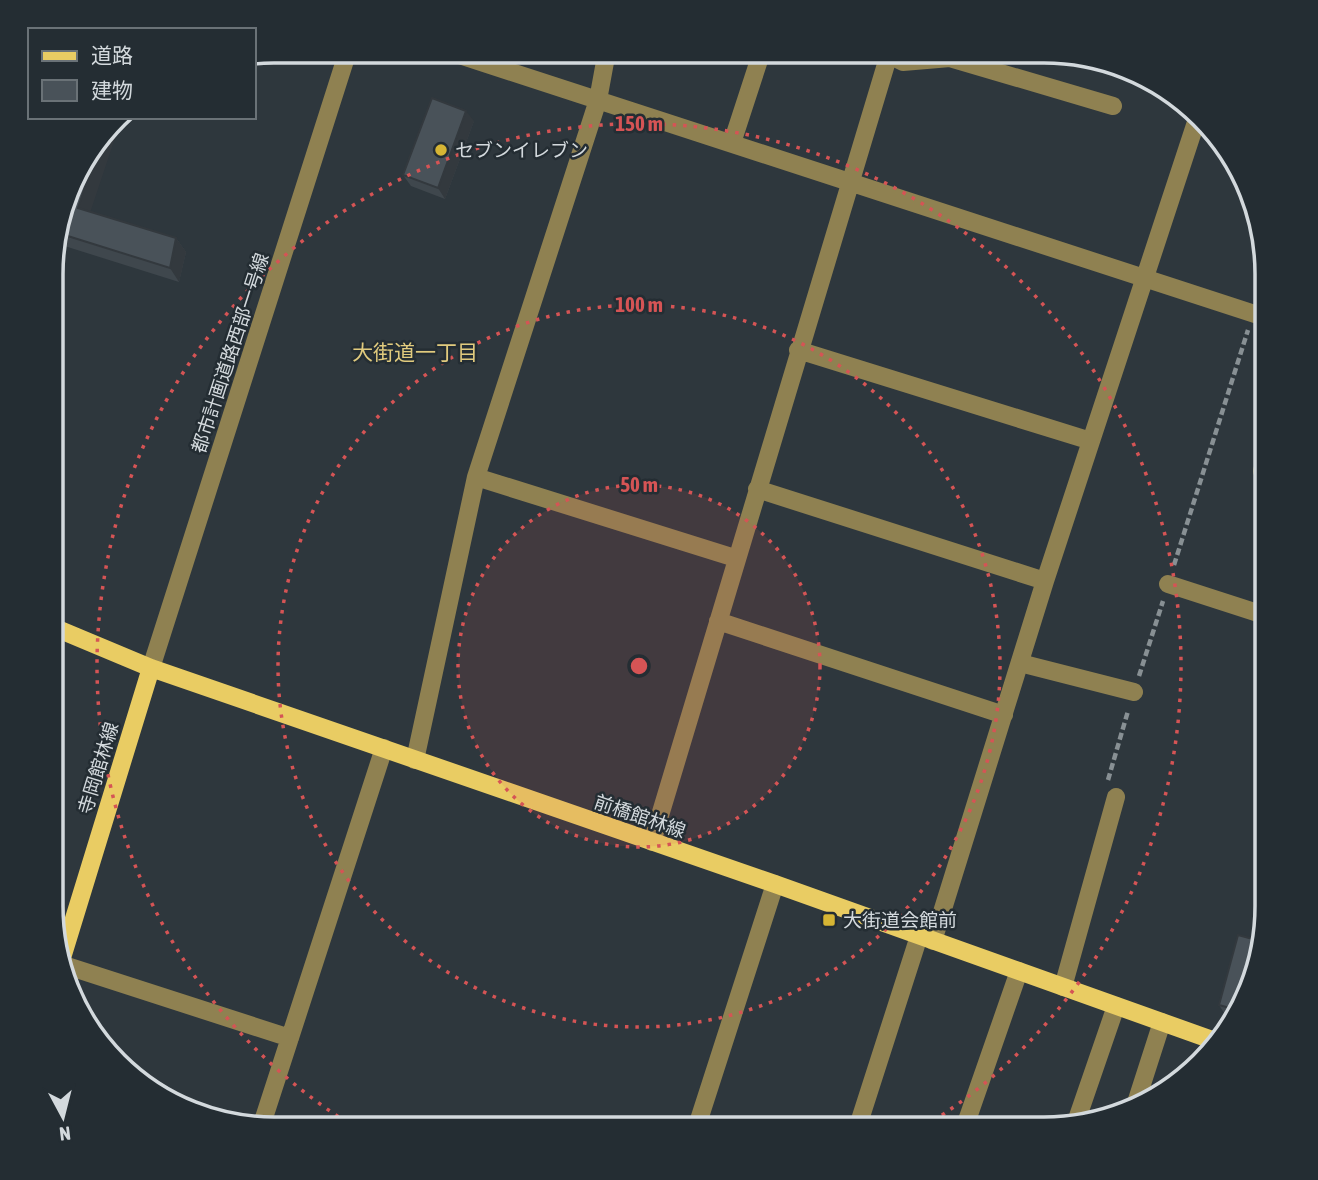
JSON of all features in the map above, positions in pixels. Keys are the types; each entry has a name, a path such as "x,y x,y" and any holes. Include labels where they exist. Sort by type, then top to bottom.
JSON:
{"main road":[{"name":"前橋館林線","path":"63,631 151,668 775,884 1208,1038"},
{"name":"寺岡館林線","path":"67,944 151,668"}],"street":[{"name":"都市計画道路西部一号線","path":"151,668 344,63"},
{"path":"484,63 1255,314"},
{"path":"415,760 476,477 598,100 605,63"},
{"path":"732,143 758,63"},
{"path":"652,842 798,350 887,63"},
{"path":"967,63 1113,106"},
{"path":"861,1117 1004,715 1045,581 1195,127"},
{"path":"798,350 1091,441"},
{"path":"476,477 736,558"},
{"path":"757,489 1045,581"},
{"path":"1168,584 1255,612"},
{"path":"718,621 1004,715"},
{"path":"1020,663 1134,692"},
{"path":"264,1117 384,748"},
{"path":"1063,987 1111,791"},
{"path":"700,1117 775,884"},
{"path":"72,966 290,1038"},
{"path":"968,1117 1019,971"},
{"path":"1079,1114 1116,1006"},
{"path":"1139,1094 1162,1022"}],"path":[{"path":"1111,791 1134,692 1255,331"}],"building":[{"path":"432,98 466,111 438,188 403,175"},
{"path":"91,168 78,208 176,238 170,268 67,236 74,206"},
{"path":"1238,935 1252,939 1244,974 1229,1008 1219,1005"}],"place":[{"name":"セブンイレブン","path":"441,150"},
{"name":"大街道会館前","path":"829,920"}],"district":[{"name":"大街道一丁目","path":"415,352"}]}
